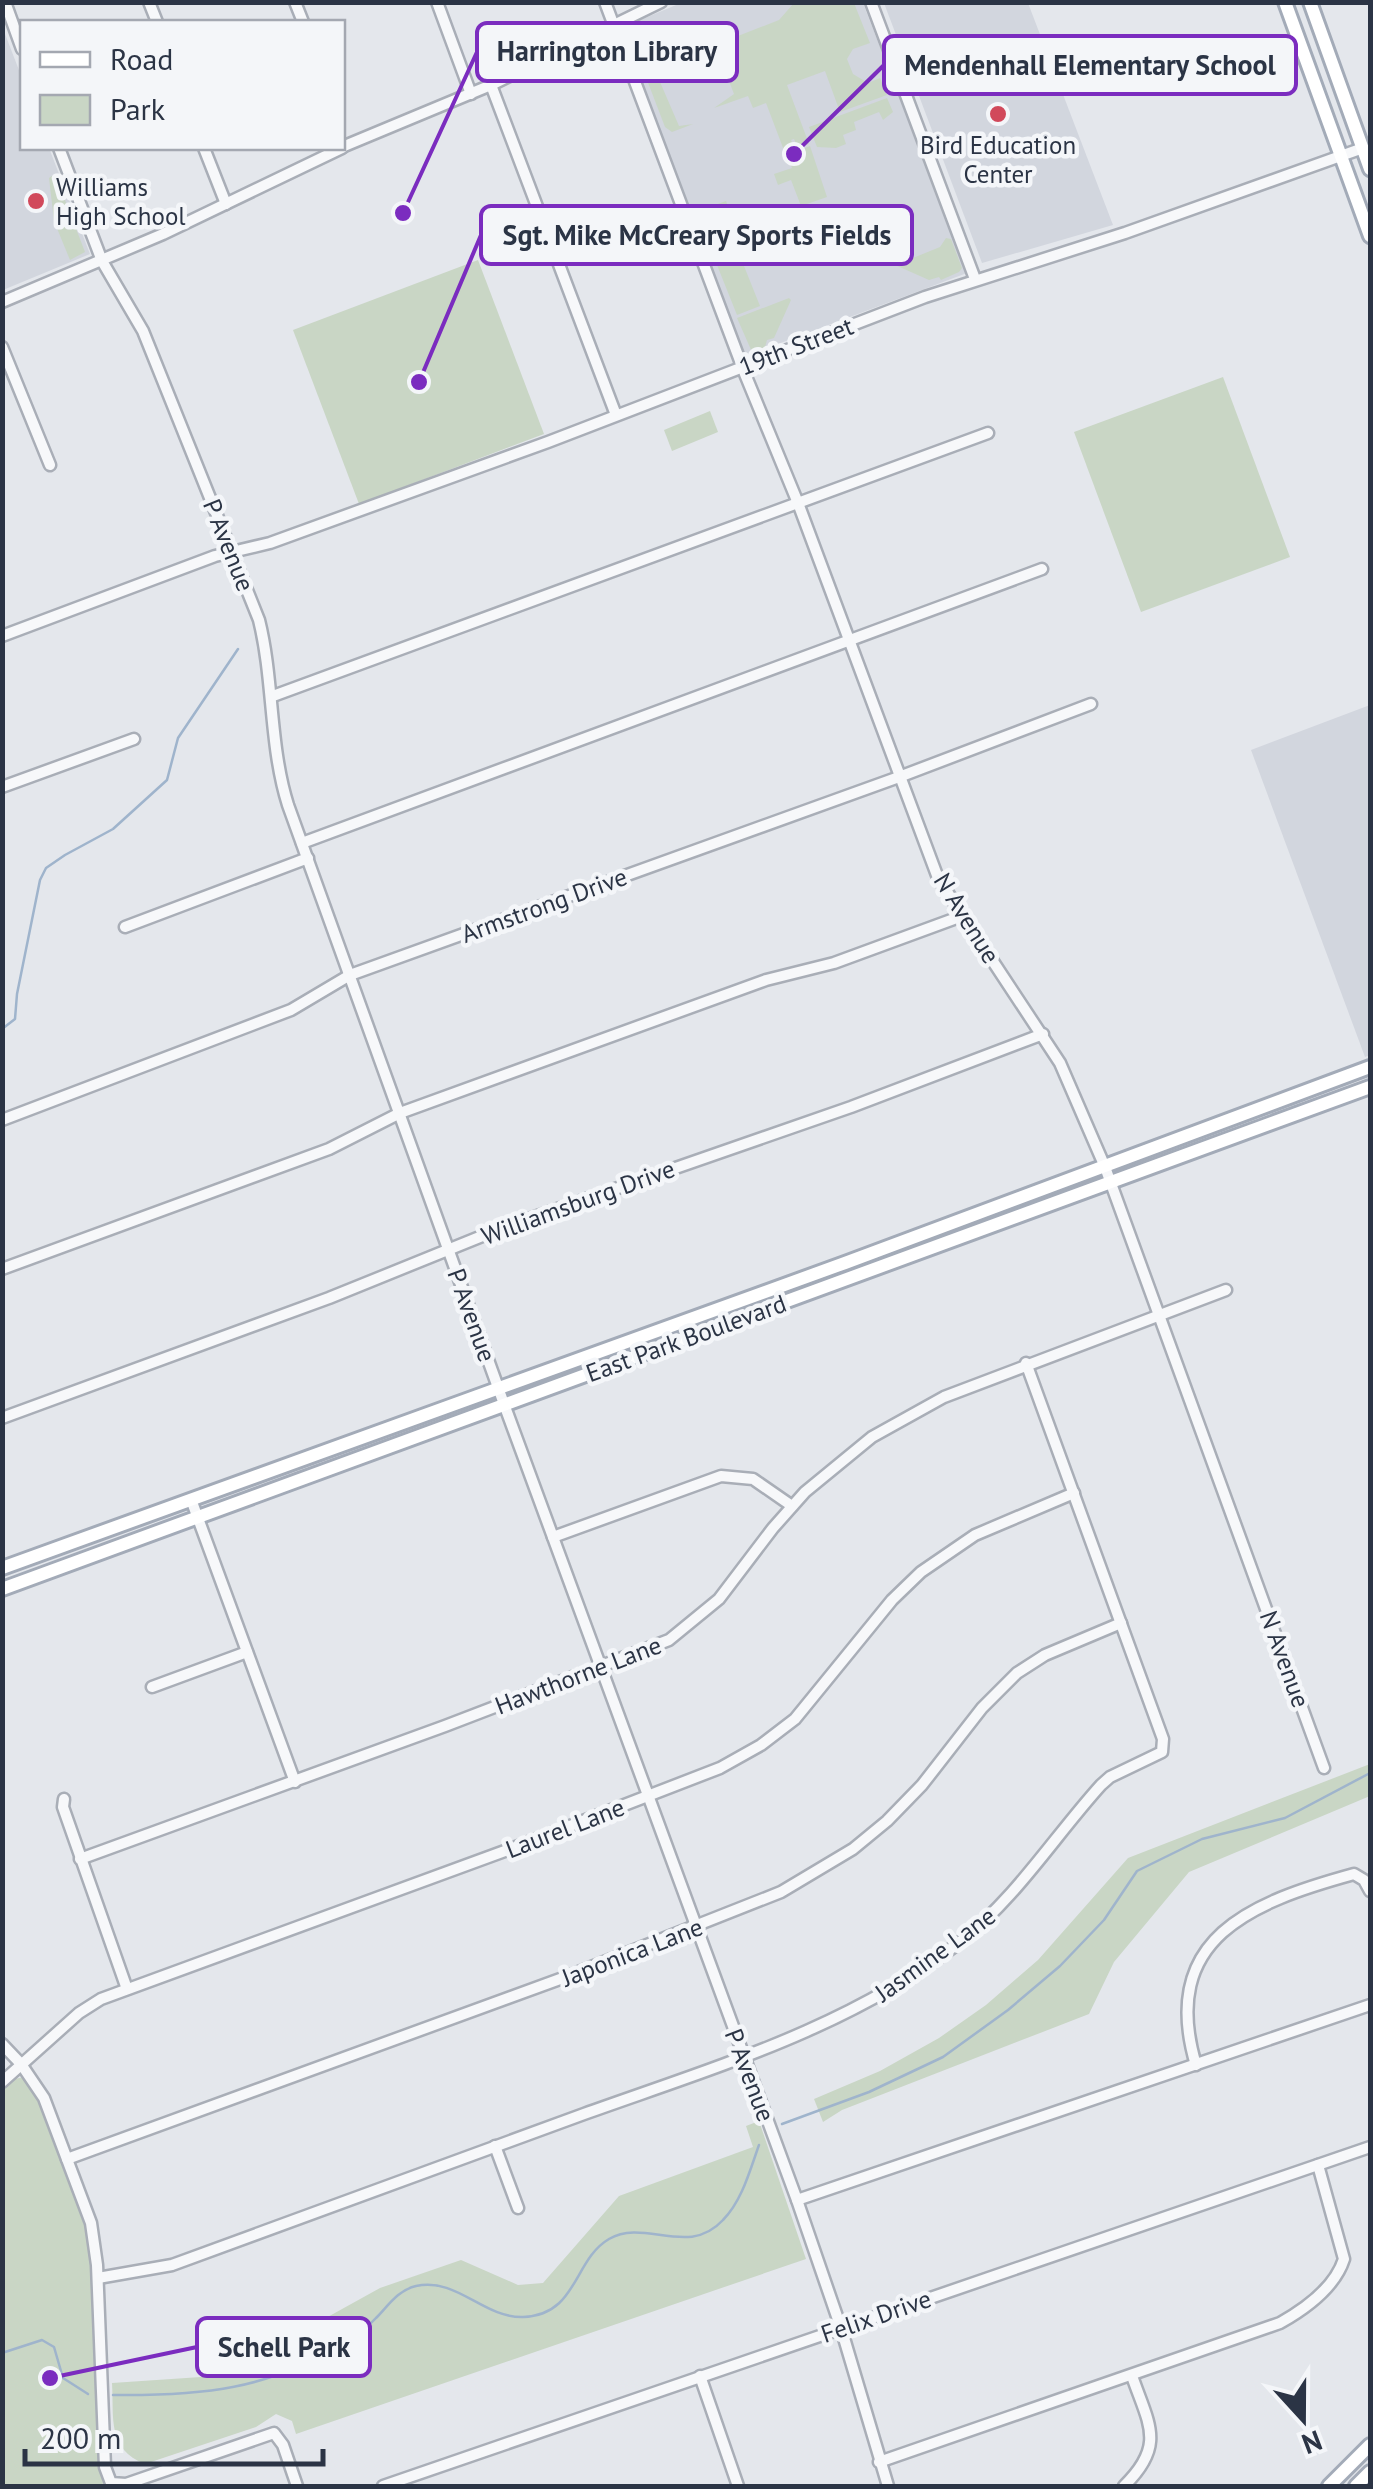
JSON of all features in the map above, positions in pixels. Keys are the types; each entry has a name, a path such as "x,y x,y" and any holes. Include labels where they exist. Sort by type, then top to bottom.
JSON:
{"main road":[{"path":"1284,2 1370,236"},
{"path":"1310,2 1370,169"},
{"name":"East Park Boulevard","path":"2,1568 192,1502 1370,1067"},
{"name":"East Park Boulevard","path":"2,1590 1370,1088"},
{"path":"1329,2486 1370,2445"},
{"path":"1360,2485 1370,2472"}],"street":[{"path":"5,2 20,44"},
{"path":"437,2 470,94"},
{"name":"N Avenue","path":"606,2 938,878 1043,1034 1071,1083 1324,1768"},
{"path":"345,147 491,85 661,2"},
{"path":"871,2 976,279"},
{"path":"491,85 616,415"},
{"name":"19th Street","path":"2,636 232,552 270,544 976,279 1125,233 1363,148"},
{"name":"P Avenue","path":"60,150 102,261 138,319 259,620 273,696 282,786 504,1404 798,2200 888,2486"},
{"path":"205,150 226,204"},
{"path":"2,302 102,261 338,150"},
{"path":"2,347 50,465"},
{"path":"273,696 988,433"},
{"path":"302,843 1042,569"},
{"name":"Armstrong Drive","path":"2,1120 292,1010 350,975 899,778 1091,704"},
{"path":"2,786 134,739"},
{"path":"125,927 308,858"},
{"path":"2,1269 329,1149 400,1113 766,980 834,963 962,916"},
{"name":"Williamsburg Drive","path":"2,1418 329,1298 516,1223 993,1056 1043,1034"},
{"name":"Hawthorne Lane","path":"80,1859 669,1640 718,1599 792,1506 842,1460 904,1418 1026,1363 1226,1290"},
{"name":"Jasmine Lane","path":"98,2278 172,2265 743,2056 861,2007 959,1942 1014,1891 1102,1784 1162,1752 1163,1739 1026,1363"},
{"path":"554,1537 722,1476 753,1479 792,1506"},
{"name":"Laurel Lane","path":"2,2082 79,2014 126,1989 720,1768 761,1745 795,1719 892,1600 954,1547 995,1525 1074,1493"},
{"path":"192,1502 295,1782"},
{"name":"Japonica Lane","path":"67,2159 696,1928 781,1892 852,1849 904,1804 982,1708 1017,1673 1045,1655 1120,1623"},
{"path":"152,1687 247,1652"},
{"path":"64,1798 63,1807 126,1989"},
{"path":"1196,2065 1186,2018 1188,1996 1197,1966 1216,1938 1253,1909 1340,1878 1360,1876 1370,1891"},
{"path":"798,2200 1370,2005"},
{"path":"2,2044 22,2064 44,2098 92,2223 98,2278 105,2468 111,2483 126,2484 274,2433 284,2445 297,2486"},
{"path":"495,2146 518,2208"},
{"name":"Felix Drive","path":"383,2486 1370,2146"},
{"path":"879,2462 1132,2376 1298,2313 1328,2286 1344,2259 1318,2165"},
{"path":"700,2376 738,2486"},
{"path":"1124,2486 1146,2464 1152,2442 1132,2376"},
{"path":"1346,2470 1360,2485"}],"shaded area":[{"path":"681,3 863,3 967,273 743,357 623,35 628,25"},
{"name":"Bird Education Center","path":"884,3 1028,3 1113,225 982,263"},
{"name":"Williams High School","path":"2,26 20,73 20,150 50,150 90,254 3,290"},
{"path":"1370,705 1370,1055 1365,1057 1251,750"}],"green space":[{"path":"794,3 854,3 870,43 853,49 847,59 853,74 868,83 880,78 887,95 840,112 825,71 787,85 809,144 798,148 791,140 795,149 785,153 766,103 753,108 748,96 714,108 734,94 718,53 710,47 779,20"},
{"path":"632,28 675,40 671,61 654,68 679,126 693,124 672,132 665,127 629,33"},
{"path":"887,98 893,112 883,120 879,112 854,122 856,130 843,135 846,144 817,147 809,127"},
{"path":"810,146 827,197 801,206 791,180 778,185 774,174 792,168 787,155"},
{"path":"55,174 85,252 70,260 54,221 49,178"},
{"path":"726,201 743,246 714,257 696,212"},
{"path":"946,238 951,239 962,268 941,280 929,280 886,261 905,254 908,260 940,247"},
{"path":"742,250 744,254 740,256 760,306 737,315 715,260"},
{"path":"478,260 544,434 359,504 293,330"},
{"path":"789,298 774,338 752,352 737,318"},
{"path":"1223,377 1290,557 1141,612 1074,432"},
{"path":"710,411 718,432 672,451 664,430"},
{"path":"1370,1764 1370,1796 1189,1872 1114,1962 1089,2014 842,2110 823,2122 814,2099 880,2071 939,2038 986,2005 1038,1960 1128,1858"},
{"path":"23,2077 40,2101 92,2247 103,2486 3,2486 2,2091"},
{"path":"759,2121 806,2259 296,2434 292,2421 276,2414 256,2427 145,2464 133,2458 118,2441 112,2383 201,2377 259,2355 380,2288 461,2260 518,2285 543,2283 619,2196 753,2147 746,2126"}],"waterway":[{"path":"2,1029 15,1019 40,880 46,868 113,829 167,780 178,738 238,649"},
{"path":"782,2124 869,2092 943,2057 1060,1966 1104,1920 1137,1871 1202,1839 1285,1818 1370,1773"},
{"path":"113,2395 176,2394 234,2387 290,2370 354,2336 399,2295 416,2286 444,2287 509,2316 541,2314 565,2297 597,2248 609,2239 623,2234 681,2237 710,2231 735,2204 759,2145"},
{"path":"2,2353 42,2340 54,2347 63,2378 88,2394"}],"place":[{"name":"Bird Education Center","path":"998,114"},
{"name":"Mendenhall Elementary School","path":"794,154"},
{"name":"Williams High School","path":"36,201"},
{"name":"Harrington Library","path":"403,213"},
{"name":"Sgt. Mike McCreary Sports Fields","path":"419,382"},
{"name":"Schell Park","path":"50,2378"}]}
